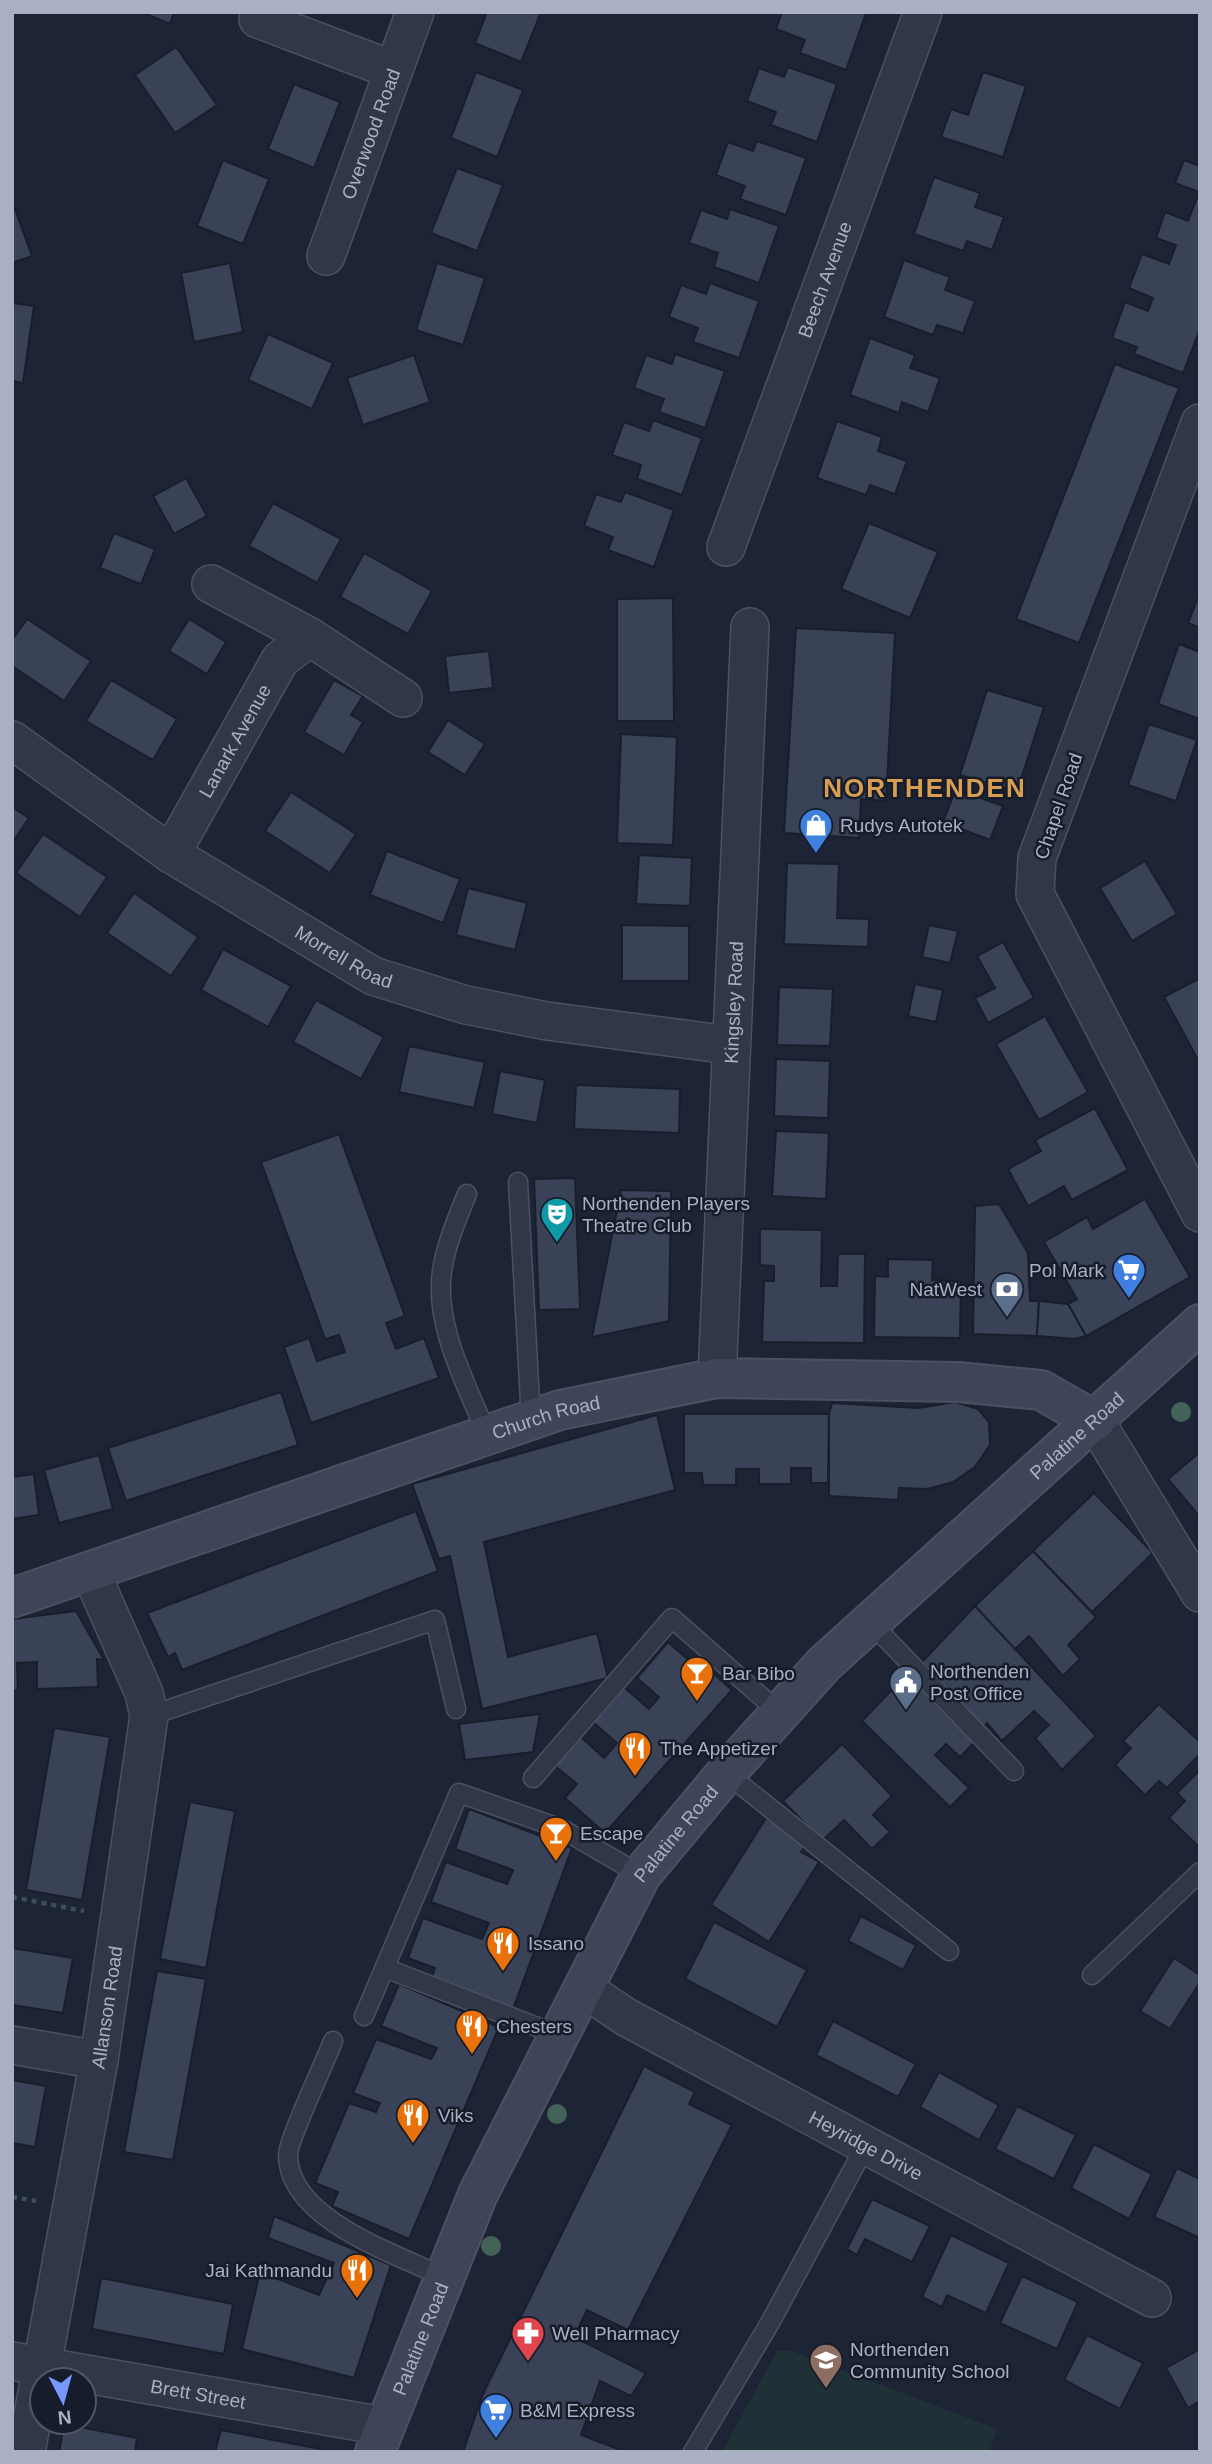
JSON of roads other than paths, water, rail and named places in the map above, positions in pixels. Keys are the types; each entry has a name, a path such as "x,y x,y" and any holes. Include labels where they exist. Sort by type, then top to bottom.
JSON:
{"main road":[{"name":"Palatine Road","path":"379,2439 478,2194 640,1875 726,1773 824,1664 1200,1324"},
{"name":"Church Road","path":"12,1598 560,1410 717,1378 958,1382 1041,1390 1095,1421"}],"street":[{"name":"Overwood Road","path":"326,256 415,12"},
{"name":"Beech Avenue","path":"726,547 923,12"},
{"path":"258,19 393,70"},
{"name":"Chapel Road","path":"1200,423 1037,858 1035,894 1200,1213"},
{"path":"211,584 310,637 403,698"},
{"name":"Kingsley Road","path":"717,1378 729,1045 750,627"},
{"name":"Lanark Avenue","path":"171,854 280,660 310,637"},
{"name":"Morrell Road","path":"12,740 171,854 373,976 466,1004 547,1021 729,1045"},
{"path":"1095,1421 1200,1593"},
{"name":"Allanson Road","path":"26,2452 27,2364 99,2060 149,1716 144,1693 91,1573"},
{"name":"Heyridge Drive","path":"583,1988 626,2017 1152,2298"},
{"path":"12,2045 99,2060"},
{"name":"Brett Street","path":"27,2364 379,2439"}],"lane":[{"path":"518,1182 531,1420"},
{"path":"467,1194 448,1243 442,1273 443,1311 452,1345 487,1435"},
{"path":"533,1778 672,1618 780,1713"},
{"path":"149,1716 435,1620 456,1709"},
{"path":"870,1622 1014,1771"},
{"path":"726,1773 949,1951"},
{"path":"364,2016 459,1793 562,1829 640,1875"},
{"path":"1092,1975 1200,1872"},
{"path":"385,1968 558,2035"},
{"path":"333,2041 288,2154 298,2189 324,2218 444,2277"},
{"path":"693,2452 771,2321 866,2145"}],"place":[{"name":"Rudys Autotek","path":"816,855"},
{"name":"Northenden Players Theatre Club","path":"557,1244"},
{"name":"Pol Mark","path":"1129,1300"},
{"name":"NatWest","path":"1007,1319"},
{"name":"Bar Bibo","path":"697,1703"},
{"name":"Northenden Post Office","path":"906,1712"},
{"name":"The Appetizer","path":"635,1778"},
{"name":"Escape","path":"556,1863"},
{"name":"Issano","path":"503,1973"},
{"name":"Chesters","path":"472,2056"},
{"name":"Viks","path":"413,2145"},
{"name":"Jai Kathmandu","path":"357,2300"},
{"name":"Well Pharmacy","path":"528,2363"},
{"name":"Northenden Community School","path":"826,2390"},
{"name":"B&M Express","path":"496,2440"}],"district":[{"name":"NORTHENDEN","path":"925,788"}]}
